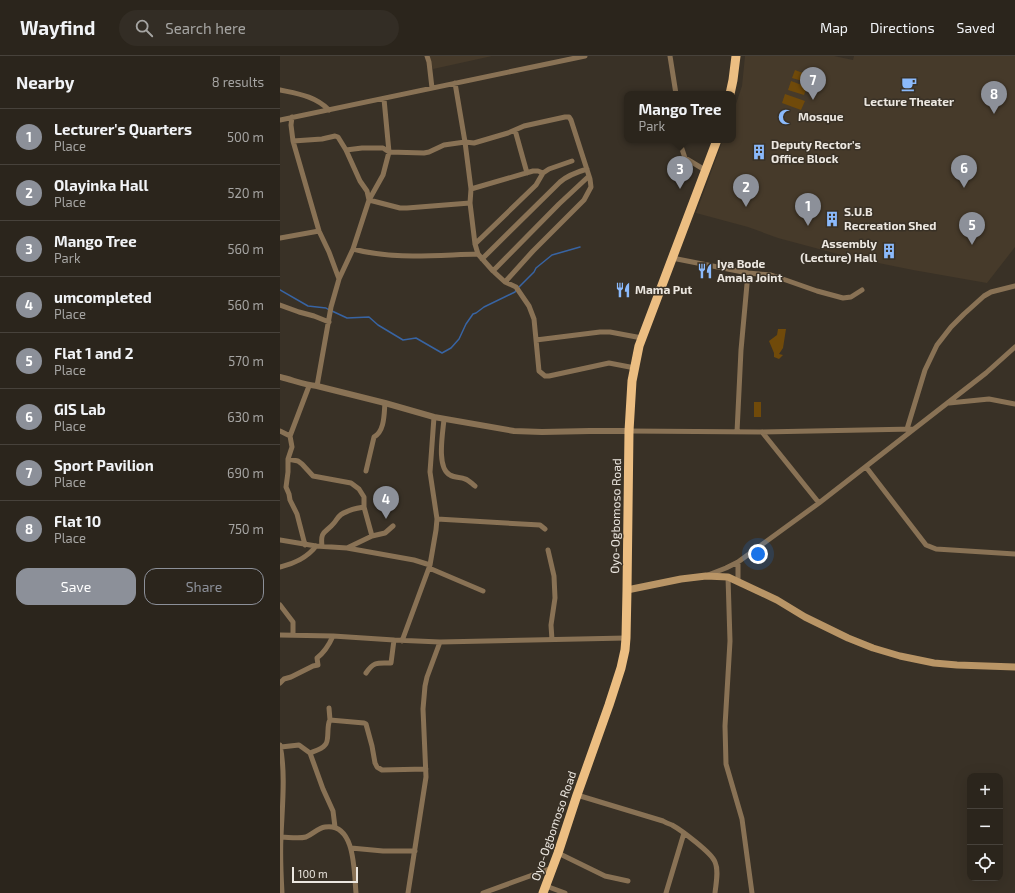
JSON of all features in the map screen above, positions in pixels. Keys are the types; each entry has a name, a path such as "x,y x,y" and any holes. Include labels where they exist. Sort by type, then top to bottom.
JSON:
{"highway":[{"path":"730,91 735,57"},
{"name":"Oyo-Ogbomoso Road","path":"544,890 621,668 626,638 629,431 632,381 639,346 716,143"}],"main road":[{"path":"627,590 706,576 728,577 777,600 805,617 848,638 873,648 900,656 934,663 1015,667"}],"street":[{"path":"427,56 432,88"},
{"path":"280,120 585,56"},
{"path":"670,56 676,91"},
{"path":"455,83 471,189 470,203 475,244 478,254 492,271 505,282 518,289 529,306 534,319 539,372 545,376 549,376 609,363 635,368"},
{"path":"280,90 304,95 319,102 328,110"},
{"path":"317,386 331,307 338,280 353,249 369,200 383,175 389,152 384,99"},
{"path":"292,117 291,125 293,141 319,231 329,252 338,280"},
{"path":"346,150 383,148 389,152 424,153 444,145 465,142 474,143 508,133 524,126 569,117 587,169 591,187 584,200 533,251 505,282"},
{"path":"515,130 527,173"},
{"path":"293,141 322,139 337,136 346,150 360,181 367,190 369,200"},
{"path":"680,143 685,158 705,170"},
{"path":"475,244 536,185 543,173 549,169 572,161"},
{"path":"482,259 566,177 587,169"},
{"path":"471,189 527,173 538,171 543,173"},
{"path":"492,271 589,176"},
{"path":"369,200 407,208 470,203"},
{"path":"280,238 319,231"},
{"path":"353,249 378,254 416,256 478,254"},
{"path":"672,258 780,278 844,298 851,297 862,290"},
{"path":"737,432 741,350 748,273"},
{"path":"907,429 925,370 937,346 951,327 984,296 991,292 1015,286"},
{"path":"280,305 329,322"},
{"path":"536,340 600,332 610,332 642,338"},
{"path":"706,576 738,562 819,503 986,373 1015,348"},
{"path":"280,377 309,386 317,386 434,417 514,431 762,432 914,429"},
{"path":"305,544 297,514 290,500 286,487 288,459 292,447 290,436 309,386"},
{"path":"948,403 989,399 1015,404"},
{"path":"366,471 374,437 380,431 385,403"},
{"path":"402,641 429,566 437,519 430,472 434,417"},
{"path":"444,419 442,444 443,468 447,474 452,477 465,479 475,486"},
{"path":"280,431 290,436"},
{"path":"762,432 819,503"},
{"path":"288,459 298,461 313,476 354,484 360,489 364,497 364,507 372,536"},
{"path":"866,467 926,545 936,549 1015,554"},
{"path":"322,546 321,538 325,530 335,522 338,517 346,512 364,507"},
{"path":"437,519 540,525 546,530"},
{"path":"347,548 372,536 385,533 393,526"},
{"path":"280,540 316,546 347,548 414,560 483,591"},
{"path":"280,567 289,565 310,553 316,546"},
{"path":"548,550 554,576 555,598 552,640"},
{"path":"738,562 738,581"},
{"path":"728,577 730,641 725,726 726,764 742,819 752,893"},
{"path":"280,605 293,622 293,635"},
{"path":"280,635 333,636 440,642 626,638"},
{"path":"280,683 284,679 318,665 317,658 330,645 333,636"},
{"path":"366,673 370,666 377,663 391,663 394,640"},
{"path":"408,893 426,777 423,709 425,686 440,642"},
{"path":"310,753 326,745 328,722 330,720 329,708"},
{"path":"330,720 366,724 375,763 382,770 426,769"},
{"path":"282,893 281,782 283,771 280,746 299,745 310,753 322,789 333,811 335,827"},
{"path":"577,795 673,825 712,856 717,868 715,893"},
{"path":"281,837 304,837 325,827 335,827 342,832 351,848 354,864 356,893"},
{"path":"666,893 684,834"},
{"path":"351,848 383,851 415,851"},
{"path":"558,853 604,876 628,881"},
{"path":"483,893 552,868"},
{"path":"544,890 565,893"}],"shaded area":[{"path":"428,56 492,56 433,69"},
{"path":"745,56 834,56 853,60 854,56 1015,56 1015,247 987,283 849,257 778,238 748,227 696,213 722,143 736,143 736,104 742,86"},
{"path":"795,70 808,75 806,82 792,78"},
{"path":"791,81 807,87 804,95 788,90"},
{"path":"785,94 805,101 801,110 782,103"},
{"path":"778,329 786,329 783,348 779,354 783,355 779,359 774,357 769,341 777,335"},
{"path":"754,402 761,402 761,417 754,417"}],"waterway":[{"path":"519,287 536,268 552,255 580,247"},
{"path":"280,290 308,306 326,308 329,310"},
{"path":"332,311 347,318 369,317 378,325 403,340 416,338 442,353 451,348 459,339 466,324 473,314 515,292 516,290"}],"place":[{"name":"Lecture Theater","path":"909,84"},
{"name":"Sport Pavilion","path":"813,100"},
{"name":"Flat 10","path":"994,114"},
{"name":"Mosque","path":"786,117"},
{"name":"Deputy Rector's Office Block","path":"759,152"},
{"name":"GIS Lab","path":"964,188"},
{"name":"Mango Tree","path":"680,189"},
{"name":"Olayinka Hall","path":"746,207"},
{"name":"S.U.B Recreation Shed","path":"832,219"},
{"name":"Lecturer's Quarters","path":"808,226"},
{"name":"Flat 1 and 2","path":"972,245"},
{"name":"Assembly (Lecture) Hall","path":"889,251"},
{"name":"Iya Bode Amala Joint","path":"705,271"},
{"name":"Mama Put","path":"623,290"},
{"name":"umcompleted","path":"386,519"}]}
